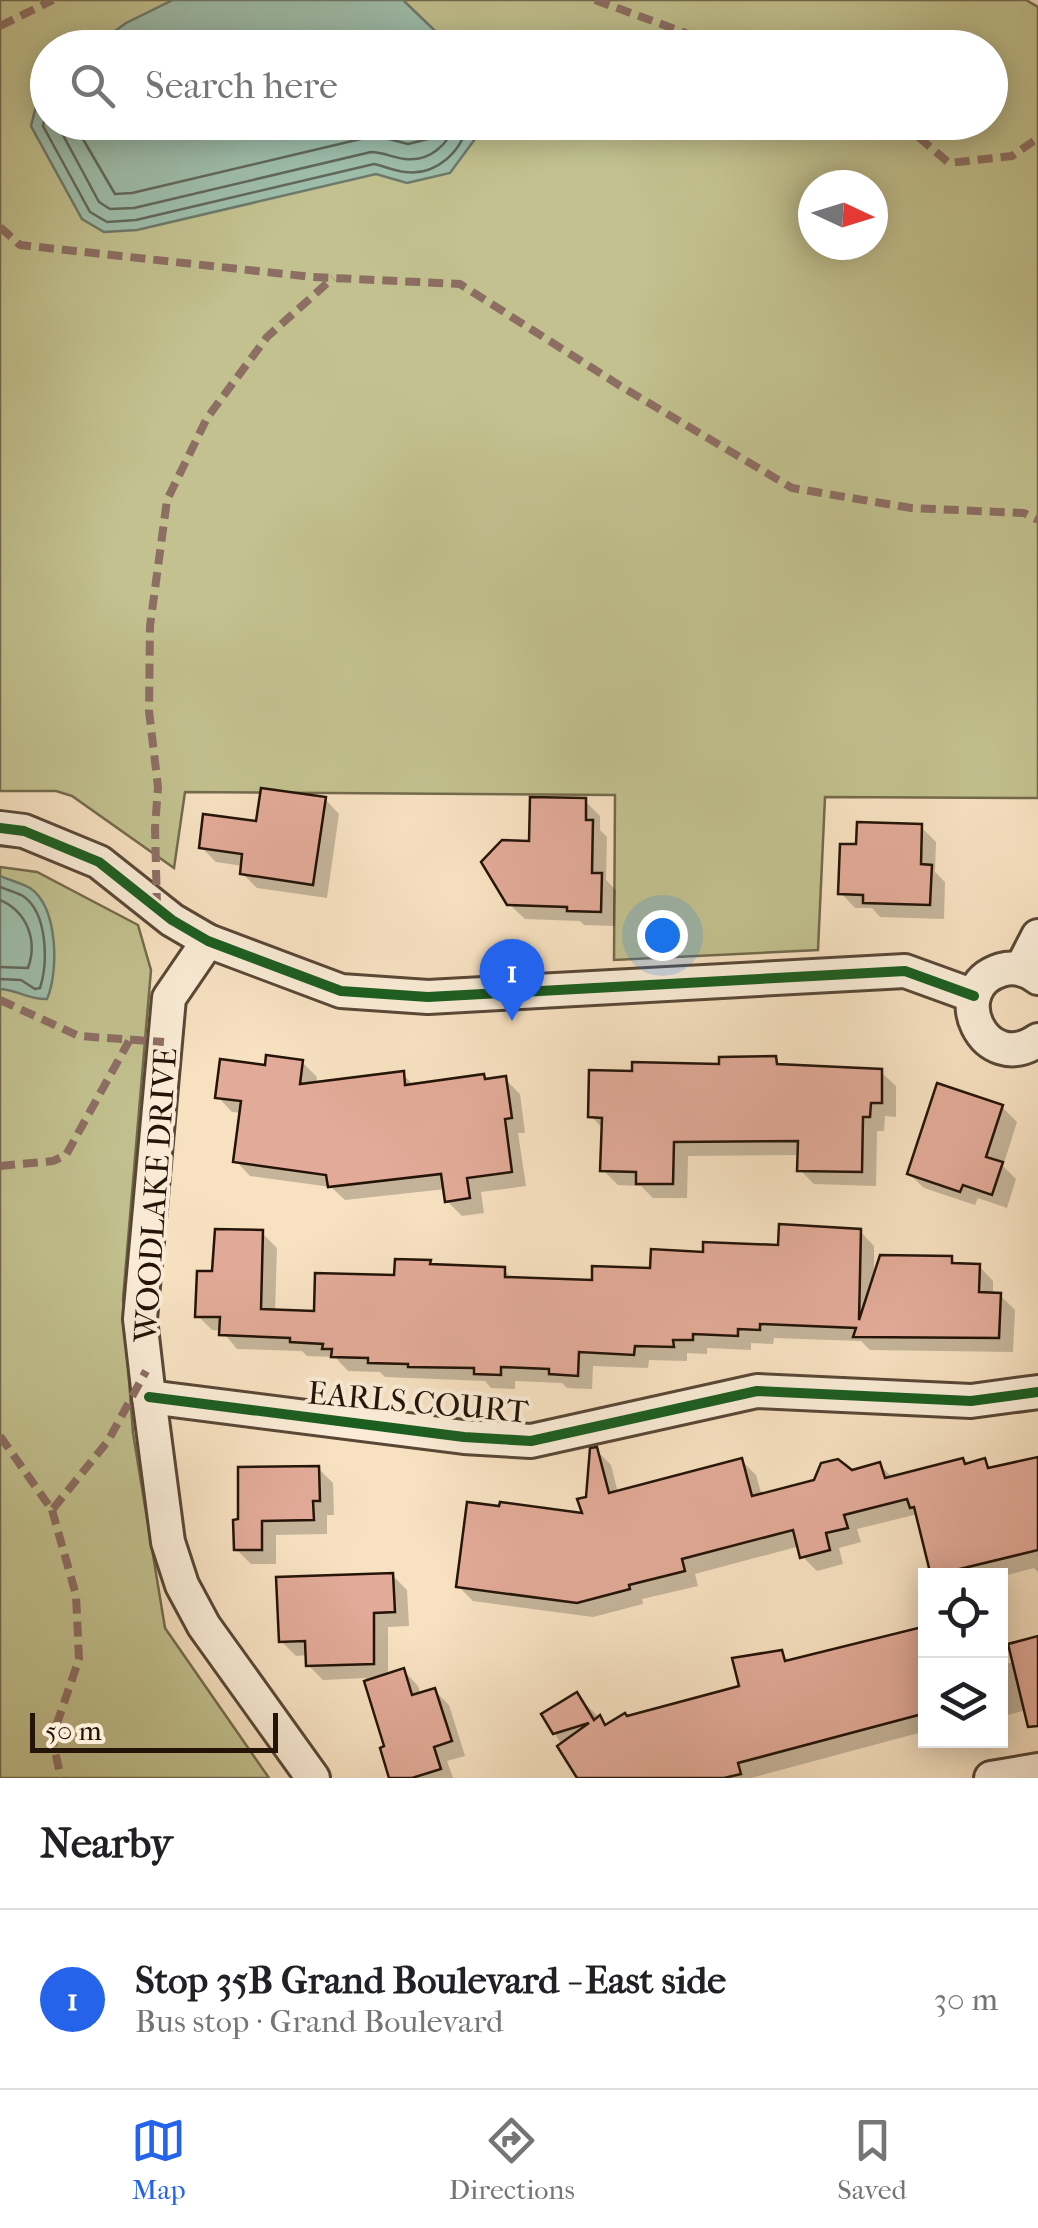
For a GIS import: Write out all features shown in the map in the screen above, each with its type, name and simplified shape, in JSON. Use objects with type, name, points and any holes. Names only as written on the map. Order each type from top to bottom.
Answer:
[{"type":"street","points":[[0,828],[24,831],[98,862],[172,920],[208,941],[341,991],[428,997],[905,970],[974,996]]},
{"type":"street","points":[[1038,936],[1030,974],[1009,968],[988,977],[974,996],[972,1010],[981,1034],[992,1043],[1017,1049],[1038,1040]]},
{"type":"street","name":"WOODLAKE DRIVE","points":[[208,941],[169,998],[140,1319],[149,1397],[168,1542],[182,1585],[204,1626],[313,1778]]},
{"type":"street","name":"EARLS COURT","points":[[149,1397],[464,1437],[532,1441],[758,1391],[971,1401],[1038,1392]]},
{"type":"street","points":[[990,1778],[1038,1770]]},
{"type":"shaded area","points":[[0,0],[1026,0],[1038,7],[1038,798],[825,797],[818,950],[614,960],[615,795],[185,792],[174,868],[72,796],[56,791],[0,791]]},
{"type":"shaded area","points":[[0,867],[37,872],[138,925],[151,970],[123,1299],[133,1433],[165,1628],[269,1778],[0,1778]]},
{"type":"water","points":[[173,0],[403,0],[434,30],[116,30]]},
{"type":"water","points":[[39,140],[474,140],[450,173],[407,183],[376,174],[137,230],[104,232],[82,219]]},
{"type":"water","points":[[0,876],[30,888],[46,909],[54,940],[47,999],[0,989]]},
{"type":"building","points":[[261,788],[326,797],[313,885],[240,874],[242,854],[199,848],[203,814],[256,821]]},
{"type":"building","points":[[530,797],[586,798],[586,820],[593,820],[592,873],[602,873],[601,912],[507,905],[481,862],[502,840],[529,841]]},
{"type":"building","points":[[857,822],[922,824],[921,864],[932,865],[930,905],[863,903],[863,895],[838,894],[840,844],[856,844]]},
{"type":"building","points":[[266,1055],[303,1060],[300,1084],[404,1071],[405,1085],[484,1074],[485,1079],[506,1076],[512,1118],[505,1119],[512,1172],[467,1178],[470,1198],[445,1202],[441,1174],[328,1187],[326,1175],[233,1162],[241,1101],[215,1098],[220,1059],[265,1065]]},
{"type":"building","points":[[776,1056],[777,1064],[882,1069],[882,1103],[871,1103],[870,1117],[863,1117],[862,1172],[797,1171],[798,1141],[674,1142],[673,1184],[636,1184],[636,1172],[600,1171],[602,1118],[588,1117],[589,1070],[632,1071],[632,1062],[719,1064],[719,1057]]},
{"type":"building","points":[[937,1083],[1003,1105],[986,1157],[1003,1162],[992,1195],[963,1185],[960,1192],[907,1174]]},
{"type":"building","points":[[779,1224],[861,1229],[859,1320],[880,1255],[952,1256],[952,1263],[980,1264],[979,1292],[1001,1293],[999,1338],[853,1337],[856,1328],[760,1324],[760,1330],[738,1329],[738,1336],[693,1334],[693,1340],[673,1340],[674,1347],[635,1346],[634,1355],[579,1352],[578,1376],[549,1374],[549,1369],[501,1367],[501,1375],[474,1374],[474,1368],[408,1367],[368,1363],[368,1358],[331,1357],[332,1349],[322,1349],[323,1344],[290,1342],[290,1338],[219,1335],[220,1317],[195,1317],[197,1271],[212,1271],[215,1229],[263,1230],[261,1309],[314,1311],[315,1273],[394,1275],[395,1259],[505,1267],[505,1277],[592,1280],[592,1266],[650,1268],[651,1249],[703,1252],[703,1242],[778,1245]]},
{"type":"building","points":[[597,1447],[609,1493],[742,1458],[752,1496],[814,1480],[821,1463],[838,1459],[852,1470],[880,1462],[885,1478],[963,1458],[965,1464],[985,1458],[988,1468],[1038,1457],[1038,1550],[964,1568],[929,1568],[914,1507],[910,1508],[907,1499],[844,1515],[848,1528],[826,1533],[830,1550],[800,1558],[793,1530],[682,1559],[685,1571],[577,1603],[456,1587],[467,1502],[499,1506],[500,1502],[582,1513],[577,1499],[586,1497],[590,1448]]},
{"type":"building","points":[[319,1466],[320,1501],[313,1501],[314,1520],[262,1521],[262,1550],[234,1550],[238,1467]]},
{"type":"building","points":[[393,1573],[395,1612],[374,1613],[374,1664],[306,1666],[305,1641],[279,1642],[276,1577]]},
{"type":"building","points":[[918,1628],[918,1715],[738,1763],[741,1774],[724,1778],[577,1778],[557,1746],[589,1723],[553,1734],[541,1714],[577,1692],[594,1720],[600,1715],[605,1725],[625,1713],[627,1716],[739,1686],[732,1658],[782,1650],[785,1661]]},
{"type":"building","points":[[1038,1636],[1038,1726],[1028,1727],[1008,1644]]},
{"type":"building","points":[[404,1668],[412,1695],[435,1688],[452,1741],[434,1747],[441,1769],[412,1778],[389,1778],[380,1748],[384,1746],[364,1681]]},
{"type":"marked path","points":[[0,26],[53,0]]},
{"type":"marked path","points":[[595,0],[678,30]]},
{"type":"marked path","points":[[922,140],[949,163],[1012,156],[1038,138]]},
{"type":"marked path","points":[[0,227],[20,245],[312,277],[460,284],[792,488],[911,508],[1024,513],[1038,520]]},
{"type":"marked path","points":[[157,908],[158,787],[149,711],[150,626],[167,500],[207,418],[267,337],[333,278]]},
{"type":"marked path","points":[[0,1000],[79,1036],[164,1042]]},
{"type":"marked path","points":[[0,1166],[53,1161],[66,1155],[129,1041]]},
{"type":"marked path","points":[[0,1436],[52,1510],[108,1441],[146,1371]]},
{"type":"marked path","points":[[52,1510],[76,1595],[79,1659],[52,1738],[61,1778]]},
{"type":"cycle path","points":[[0,828],[24,831],[99,862],[172,920],[208,941],[341,991],[428,997],[905,971],[974,996]]},
{"type":"cycle path","points":[[149,1397],[464,1437],[531,1441],[757,1391],[971,1401],[1038,1392]]},
{"type":"place","name":"Stop 35B Grand Boulevard - East side","points":[[512,1021]]}]
